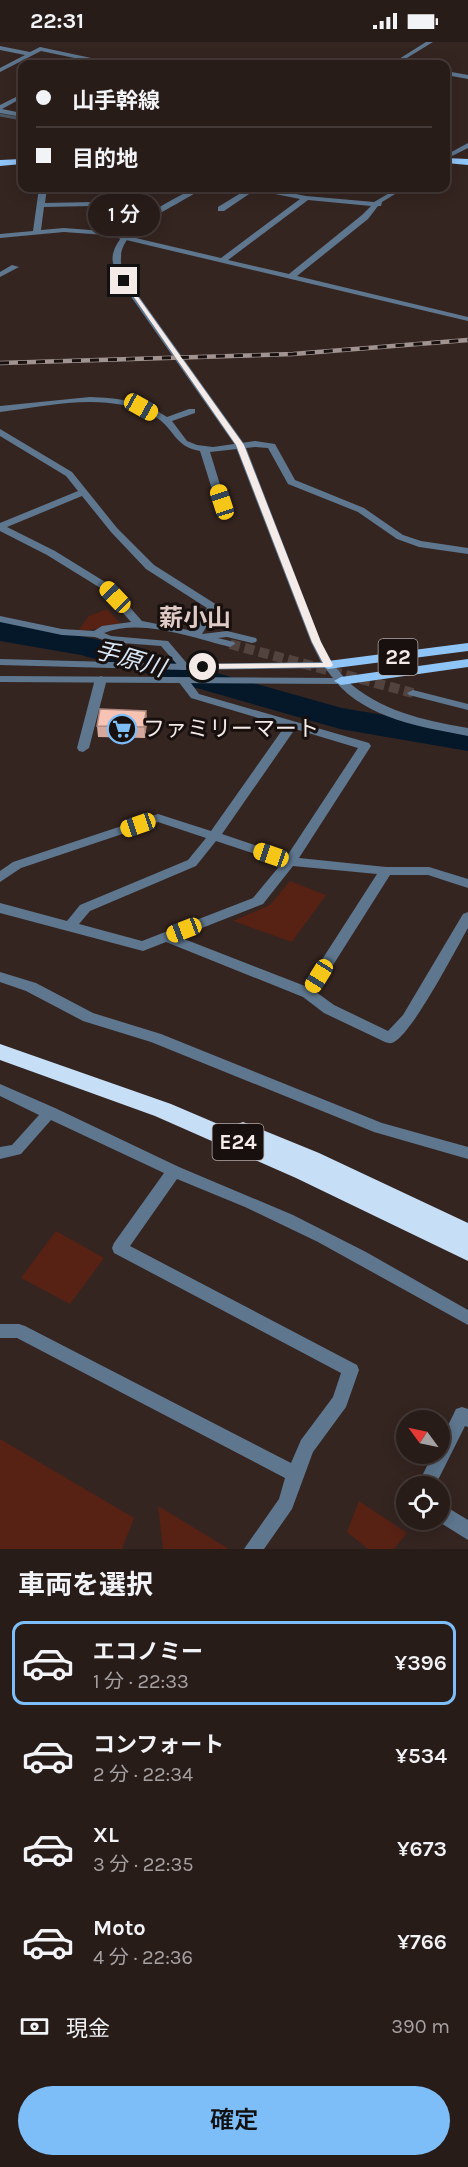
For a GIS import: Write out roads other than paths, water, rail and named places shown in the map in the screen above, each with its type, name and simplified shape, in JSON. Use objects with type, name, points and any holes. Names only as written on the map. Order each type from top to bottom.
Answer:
[{"type":"highway","name":"E24","points":[[0,1040],[169,1100],[279,1146],[468,1234]]},
{"type":"highway","name":"E24","points":[[0,1052],[163,1110],[304,1171],[468,1251]]},
{"type":"main road","points":[[450,160],[468,162]]},
{"type":"main road","points":[[0,163],[18,162]]},
{"type":"main road","name":"22","points":[[328,665],[468,647]]},
{"type":"main road","name":"22","points":[[341,681],[468,663]]},
{"type":"street","points":[[404,60],[430,42]]},
{"type":"street","points":[[0,48],[30,54]]},
{"type":"street","points":[[19,60],[40,50],[90,60]]},
{"type":"street","points":[[0,70],[18,60]]},
{"type":"street","points":[[450,73],[468,77]]},
{"type":"street","points":[[0,110],[18,99]]},
{"type":"street","points":[[0,110],[18,115]]},
{"type":"street","points":[[450,156],[468,145]]},
{"type":"street","points":[[37,232],[42,192]]},
{"type":"street","points":[[191,192],[151,216],[126,238],[117,255],[118,269],[124,281],[240,445],[316,642],[328,665],[354,695],[382,711],[434,726],[468,732]]},
{"type":"street","points":[[221,209],[249,192]]},
{"type":"street","points":[[275,192],[306,198],[378,204]]},
{"type":"street","points":[[291,277],[365,217],[379,200],[394,192]]},
{"type":"street","points":[[222,261],[306,198]]},
{"type":"street","points":[[40,205],[138,203],[143,206],[114,224],[105,233]]},
{"type":"street","points":[[0,236],[64,230],[105,233],[468,319]]},
{"type":"street","points":[[0,275],[15,267]]},
{"type":"street","points":[[0,409],[87,401],[115,401],[141,407],[166,420],[182,442],[204,449],[261,443],[272,446],[291,482],[361,510],[400,537],[419,544],[468,551]]},
{"type":"street","points":[[166,420],[192,411]]},
{"type":"street","points":[[0,432],[69,474],[114,530],[150,567],[166,575],[213,607],[196,635]]},
{"type":"street","points":[[204,449],[222,502],[229,509]]},
{"type":"street","points":[[0,527],[84,492]]},
{"type":"street","points":[[0,527],[51,553],[106,587],[139,624]]},
{"type":"street","points":[[0,619],[63,632],[97,634],[109,639],[164,643],[185,667]]},
{"type":"street","points":[[97,634],[102,629],[139,624],[230,644]]},
{"type":"street","points":[[196,635],[227,634],[252,640]]},
{"type":"street","points":[[3,661],[185,667],[328,665]]},
{"type":"street","points":[[0,679],[341,681]]},
{"type":"street","points":[[82,748],[101,679]]},
{"type":"street","points":[[0,908],[143,946],[258,901],[290,861],[365,746],[195,696],[184,681]]},
{"type":"street","points":[[413,693],[468,707]]},
{"type":"street","points":[[70,927],[85,908],[192,863],[214,836],[292,724]]},
{"type":"street","points":[[0,878],[17,865],[158,818],[290,861],[386,871],[429,871],[468,884]]},
{"type":"street","points":[[308,993],[386,871]]},
{"type":"street","points":[[166,937],[308,993],[329,1010],[390,1038],[408,1019],[468,917]]},
{"type":"street","points":[[0,977],[31,987],[88,1017],[156,1038],[379,1128],[468,1153]]},
{"type":"street","points":[[0,1090],[174,1171],[211,1185],[365,1258],[468,1318]]},
{"type":"street","points":[[0,1153],[16,1150],[50,1112]]},
{"type":"street","points":[[174,1171],[120,1248],[351,1370],[340,1401],[308,1446],[295,1474],[286,1503],[253,1549]]},
{"type":"street","points":[[0,1331],[19,1331],[295,1474]]},
{"type":"street","points":[[431,1476],[462,1415],[468,1419]]},
{"type":"street","points":[[450,1519],[468,1532]]},
{"type":"waterway","points":[[0,115],[18,118]]},
{"type":"waterway","name":"手原川","points":[[0,631],[85,646],[340,718],[468,740]]},
{"type":"tunnel","points":[[230,644],[413,693]]},
{"type":"railway","points":[[0,363],[293,354],[468,340]]},
{"type":"place","name":"ファミリーマート","points":[[122,729]]},
{"type":"district","name":"薪小山","points":[[195,618]]}]
